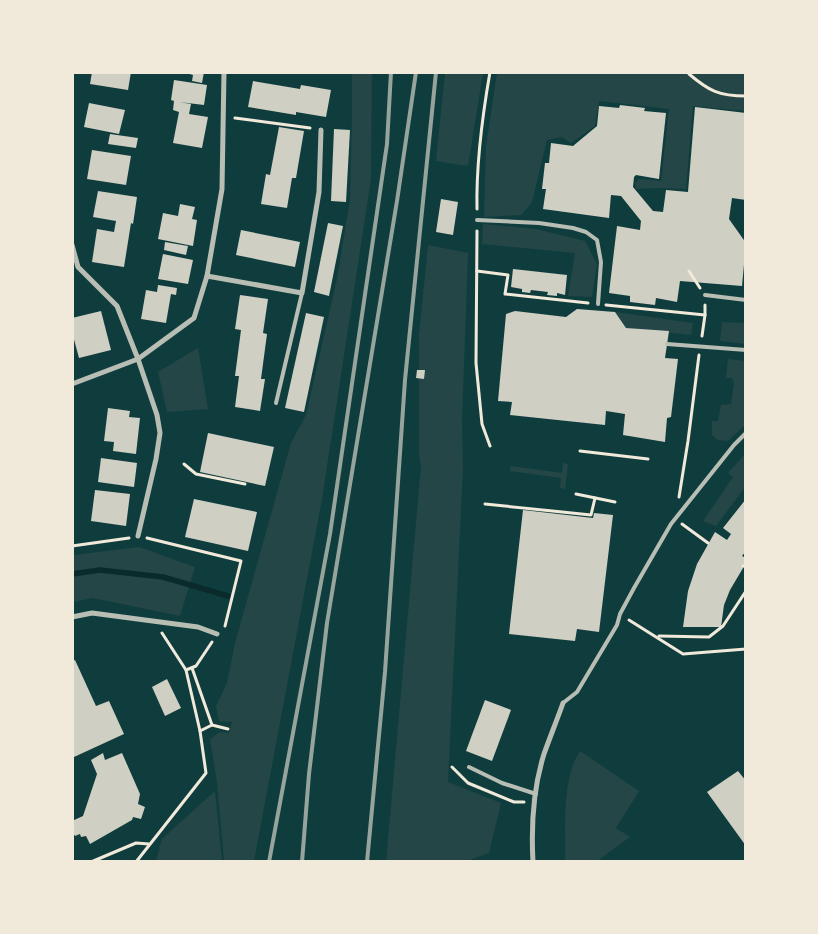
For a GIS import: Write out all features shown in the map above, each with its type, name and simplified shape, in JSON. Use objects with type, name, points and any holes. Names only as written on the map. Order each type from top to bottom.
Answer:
[{"type":"street","points":[[72,384],[138,359],[194,318],[207,276],[222,189],[224,72]]},
{"type":"street","points":[[207,276],[302,293],[319,192],[321,130]]},
{"type":"street","points":[[72,244],[78,267],[116,306],[138,359],[157,415],[160,433],[156,459],[138,536]]},
{"type":"street","points":[[72,617],[92,613],[198,627],[217,634]]},
{"type":"street","points":[[533,862],[531,831],[536,794],[544,755],[563,703]]},
{"type":"lane","points":[[477,220],[539,223],[574,228],[586,232],[597,240],[601,262],[598,304]]},
{"type":"lane","points":[[276,403],[302,293]]},
{"type":"lane","points":[[705,295],[746,300]]},
{"type":"lane","points":[[667,344],[746,350]]},
{"type":"lane","points":[[563,703],[577,692],[617,626],[620,614],[675,519],[746,433]]},
{"type":"lane","points":[[469,767],[502,783],[536,794]]},
{"type":"path","points":[[490,72],[483,110],[477,182],[476,363],[482,424],[490,446]]},
{"type":"path","points":[[689,72],[706,88],[728,96],[746,96]]},
{"type":"path","points":[[224,116],[321,130]]},
{"type":"path","points":[[477,271],[508,275],[505,294],[705,315]]},
{"type":"path","points":[[689,272],[696,283]]},
{"type":"path","points":[[702,336],[704,310]]},
{"type":"path","points":[[696,371],[688,441],[675,519],[708,543]]},
{"type":"path","points":[[580,452],[648,458]]},
{"type":"path","points":[[184,464],[196,474],[245,484]]},
{"type":"path","points":[[576,494],[615,502]]},
{"type":"path","points":[[484,504],[591,516],[595,498]]},
{"type":"path","points":[[72,546],[138,536],[241,561],[225,627],[217,634],[196,666],[186,670]]},
{"type":"path","points":[[657,636],[709,637],[723,626],[746,591]]},
{"type":"path","points":[[620,614],[683,654],[746,649]]},
{"type":"path","points":[[136,862],[206,773],[200,731],[186,670],[154,621]]},
{"type":"path","points":[[192,668],[212,725]]},
{"type":"path","points":[[200,731],[212,725],[228,729]]},
{"type":"path","points":[[468,783],[514,802]]},
{"type":"path","points":[[91,862],[136,842],[149,844]]},
{"type":"shaded area","points":[[352,73],[372,73],[371,179],[322,499],[254,861],[224,861],[217,782],[210,739],[220,732],[229,733],[232,722],[219,721],[216,706],[227,683],[235,643],[291,443],[306,415],[337,279],[350,200]]},
{"type":"shaded area","points":[[445,73],[483,73],[468,166],[436,161]]},
{"type":"shaded area","points":[[497,73],[745,73],[745,111],[693,106],[686,189],[636,189],[635,183],[639,179],[661,181],[669,109],[599,101],[595,126],[571,143],[562,137],[547,140],[532,202],[521,215],[484,217],[486,146]]},
{"type":"shaded area","points":[[483,224],[536,229],[585,241],[597,264],[592,297],[568,296],[575,253],[482,244]]},
{"type":"shaded area","points":[[428,245],[468,253],[462,420],[463,468],[448,782],[501,803],[489,853],[467,861],[386,862],[421,466],[419,455],[419,335]]},
{"type":"shaded area","points":[[615,312],[693,323],[691,335],[626,328]]},
{"type":"shaded area","points":[[722,322],[745,323],[745,344],[720,341]]},
{"type":"shaded area","points":[[198,348],[208,409],[167,412],[158,372]]},
{"type":"shaded area","points":[[728,359],[746,361],[745,425],[728,441],[718,440],[712,435],[712,421],[718,421],[721,405],[731,404],[734,383],[732,378],[726,378]]},
{"type":"shaded area","points":[[745,454],[745,487],[716,526],[703,521],[733,477],[728,473]]},
{"type":"shaded area","points":[[563,463],[568,464],[565,489],[560,488],[561,478],[510,471],[511,466],[562,473]]},
{"type":"shaded area","points":[[139,547],[195,567],[180,616],[93,598],[73,602],[73,555]]},
{"type":"shaded area","points":[[580,751],[639,791],[616,828],[630,837],[597,861],[565,861],[567,790],[574,763]]},
{"type":"shaded area","points":[[215,791],[222,861],[156,861],[162,839]]},
{"type":"building","points":[[92,72],[131,72],[128,90],[90,84]]},
{"type":"building","points":[[183,72],[204,72],[202,83],[192,81],[193,75]]},
{"type":"building","points":[[174,80],[207,85],[204,105],[179,102],[191,104],[189,114],[208,117],[202,148],[173,143],[179,112],[173,110],[174,101],[171,100]]},
{"type":"building","points":[[253,81],[300,89],[301,85],[331,90],[326,117],[296,112],[296,115],[248,107]]},
{"type":"building","points":[[89,103],[125,110],[119,134],[84,127]]},
{"type":"building","points":[[620,105],[645,108],[644,111],[666,113],[659,179],[636,175],[633,187],[653,211],[663,212],[666,190],[688,192],[695,107],[746,113],[746,200],[732,198],[729,219],[746,243],[742,286],[680,281],[677,302],[656,298],[655,305],[630,302],[630,296],[609,293],[617,226],[640,230],[641,221],[621,196],[611,195],[609,218],[543,209],[546,189],[542,189],[545,163],[549,163],[551,143],[573,146],[597,126],[599,106],[619,108]]},
{"type":"building","points":[[279,127],[304,131],[296,178],[292,178],[287,208],[261,204],[266,174],[270,175]]},
{"type":"building","points":[[334,129],[350,130],[346,202],[331,201]]},
{"type":"building","points":[[110,134],[138,138],[136,148],[108,144]]},
{"type":"building","points":[[92,150],[131,156],[126,185],[87,179]]},
{"type":"building","points":[[98,191],[137,197],[124,267],[92,262],[97,229],[114,232],[116,221],[93,217]]},
{"type":"building","points":[[441,199],[458,202],[453,235],[436,232]]},
{"type":"building","points":[[180,204],[195,207],[192,219],[197,220],[193,246],[158,239],[163,213],[178,216]]},
{"type":"building","points":[[328,223],[343,226],[329,296],[314,292]]},
{"type":"building","points":[[241,230],[300,242],[295,267],[236,255]]},
{"type":"building","points":[[165,242],[188,246],[186,255],[164,250]]},
{"type":"building","points":[[163,254],[193,260],[188,284],[158,279]]},
{"type":"building","points":[[513,269],[567,275],[565,295],[557,293],[557,296],[547,295],[548,292],[531,290],[530,293],[522,292],[522,289],[511,287]]},
{"type":"building","points":[[158,285],[177,288],[176,295],[171,294],[166,323],[141,319],[146,290],[157,292]]},
{"type":"building","points":[[240,295],[268,299],[263,333],[267,334],[261,379],[265,379],[260,411],[235,407],[239,376],[235,376],[241,330],[235,329]]},
{"type":"building","points":[[577,309],[615,312],[626,328],[669,331],[665,358],[678,359],[671,417],[667,418],[665,442],[623,435],[625,414],[606,411],[605,425],[510,415],[512,402],[498,401],[506,314],[515,311],[566,317]]},
{"type":"building","points":[[101,311],[111,350],[79,358],[72,332],[72,318]]},
{"type":"building","points":[[306,313],[324,317],[304,412],[285,408]]},
{"type":"building","points":[[417,370],[425,370],[424,379],[416,378]]},
{"type":"building","points":[[108,408],[130,411],[129,417],[140,418],[136,454],[113,451],[114,442],[104,441]]},
{"type":"building","points":[[208,433],[274,447],[265,486],[200,472]]},
{"type":"building","points":[[101,458],[137,463],[134,487],[98,482]]},
{"type":"building","points":[[95,490],[130,494],[126,526],[91,521]]},
{"type":"building","points":[[194,499],[257,512],[248,551],[185,537]]},
{"type":"building","points":[[746,499],[746,551],[742,556],[746,558],[746,563],[730,590],[724,605],[721,627],[683,627],[688,591],[697,564],[715,532],[727,540],[731,534],[723,528]]},
{"type":"building","points":[[523,510],[593,518],[594,513],[613,515],[599,632],[577,629],[575,641],[509,634]]},
{"type":"building","points":[[75,660],[96,706],[109,701],[124,734],[74,757],[72,754],[72,661]]},
{"type":"building","points":[[167,679],[181,708],[165,716],[152,687]]},
{"type":"building","points":[[485,700],[511,710],[492,761],[466,751]]},
{"type":"building","points":[[103,753],[105,760],[122,753],[140,794],[138,804],[145,807],[141,819],[133,817],[132,820],[90,844],[86,836],[81,837],[80,834],[75,836],[72,831],[72,821],[83,816],[97,774],[91,760]]},
{"type":"building","points":[[738,771],[746,781],[746,846],[707,792]]},
{"type":"waterway","points":[[72,574],[100,570],[163,577],[228,596]]},
{"type":"railway","points":[[269,862],[330,534],[387,144],[391,72]]},
{"type":"railway","points":[[302,862],[309,774],[327,623],[397,201],[416,72]]},
{"type":"railway","points":[[367,862],[385,672],[405,380],[436,72]]}]
